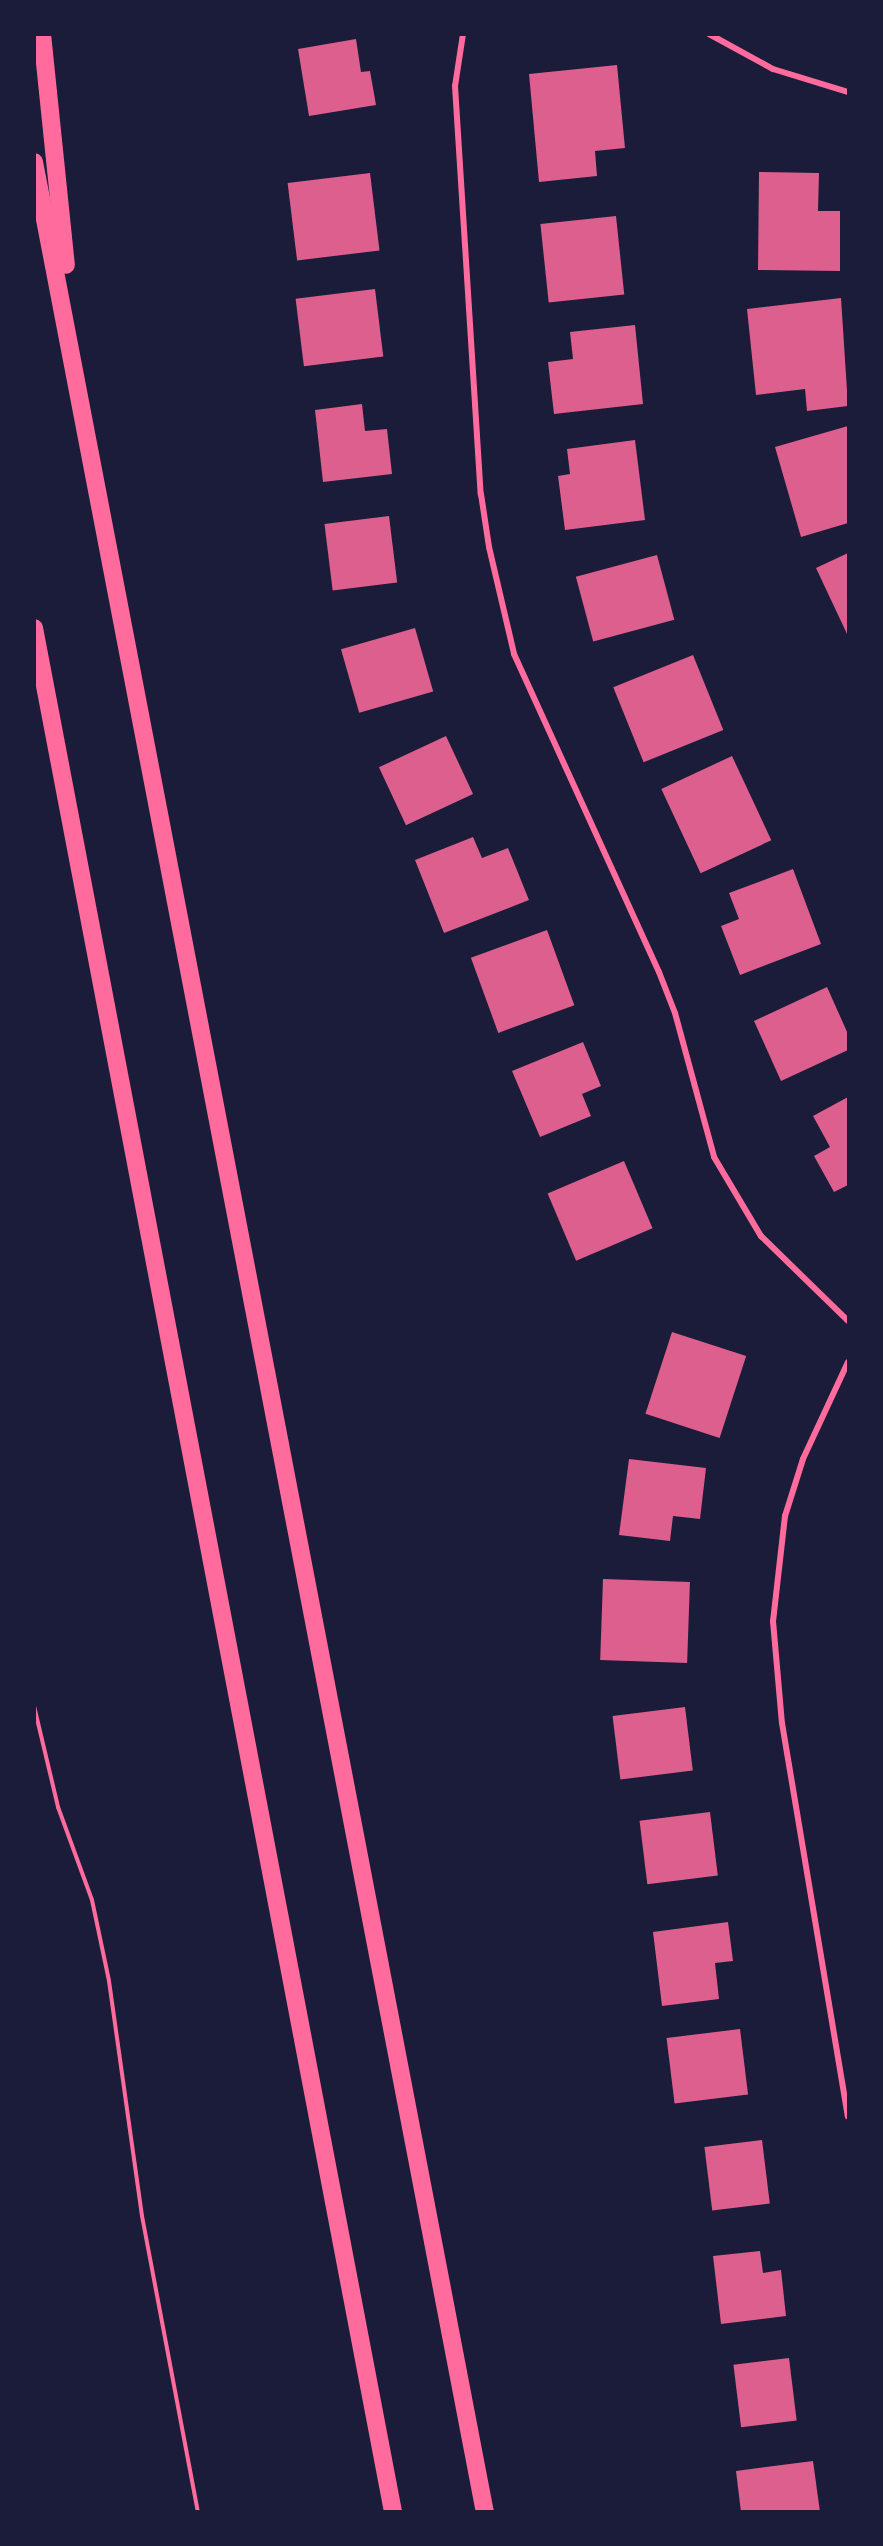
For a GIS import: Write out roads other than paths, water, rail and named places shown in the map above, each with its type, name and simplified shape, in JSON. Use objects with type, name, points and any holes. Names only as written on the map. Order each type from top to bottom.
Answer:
[{"type":"highway","points":[[42,34],[79,386]]},
{"type":"highway","points":[[34,162],[79,386],[156,813],[484,2511]]},
{"type":"highway","points":[[34,628],[393,2511]]},
{"type":"street","points":[[463,34],[455,86],[482,494],[489,547],[514,654],[659,972],[675,1012],[714,1157],[761,1236],[849,1321]]},
{"type":"street","points":[[709,34],[773,69],[849,92]]},
{"type":"street","points":[[849,1362],[803,1459],[785,1516],[773,1621],[782,1723],[849,2116]]}]
